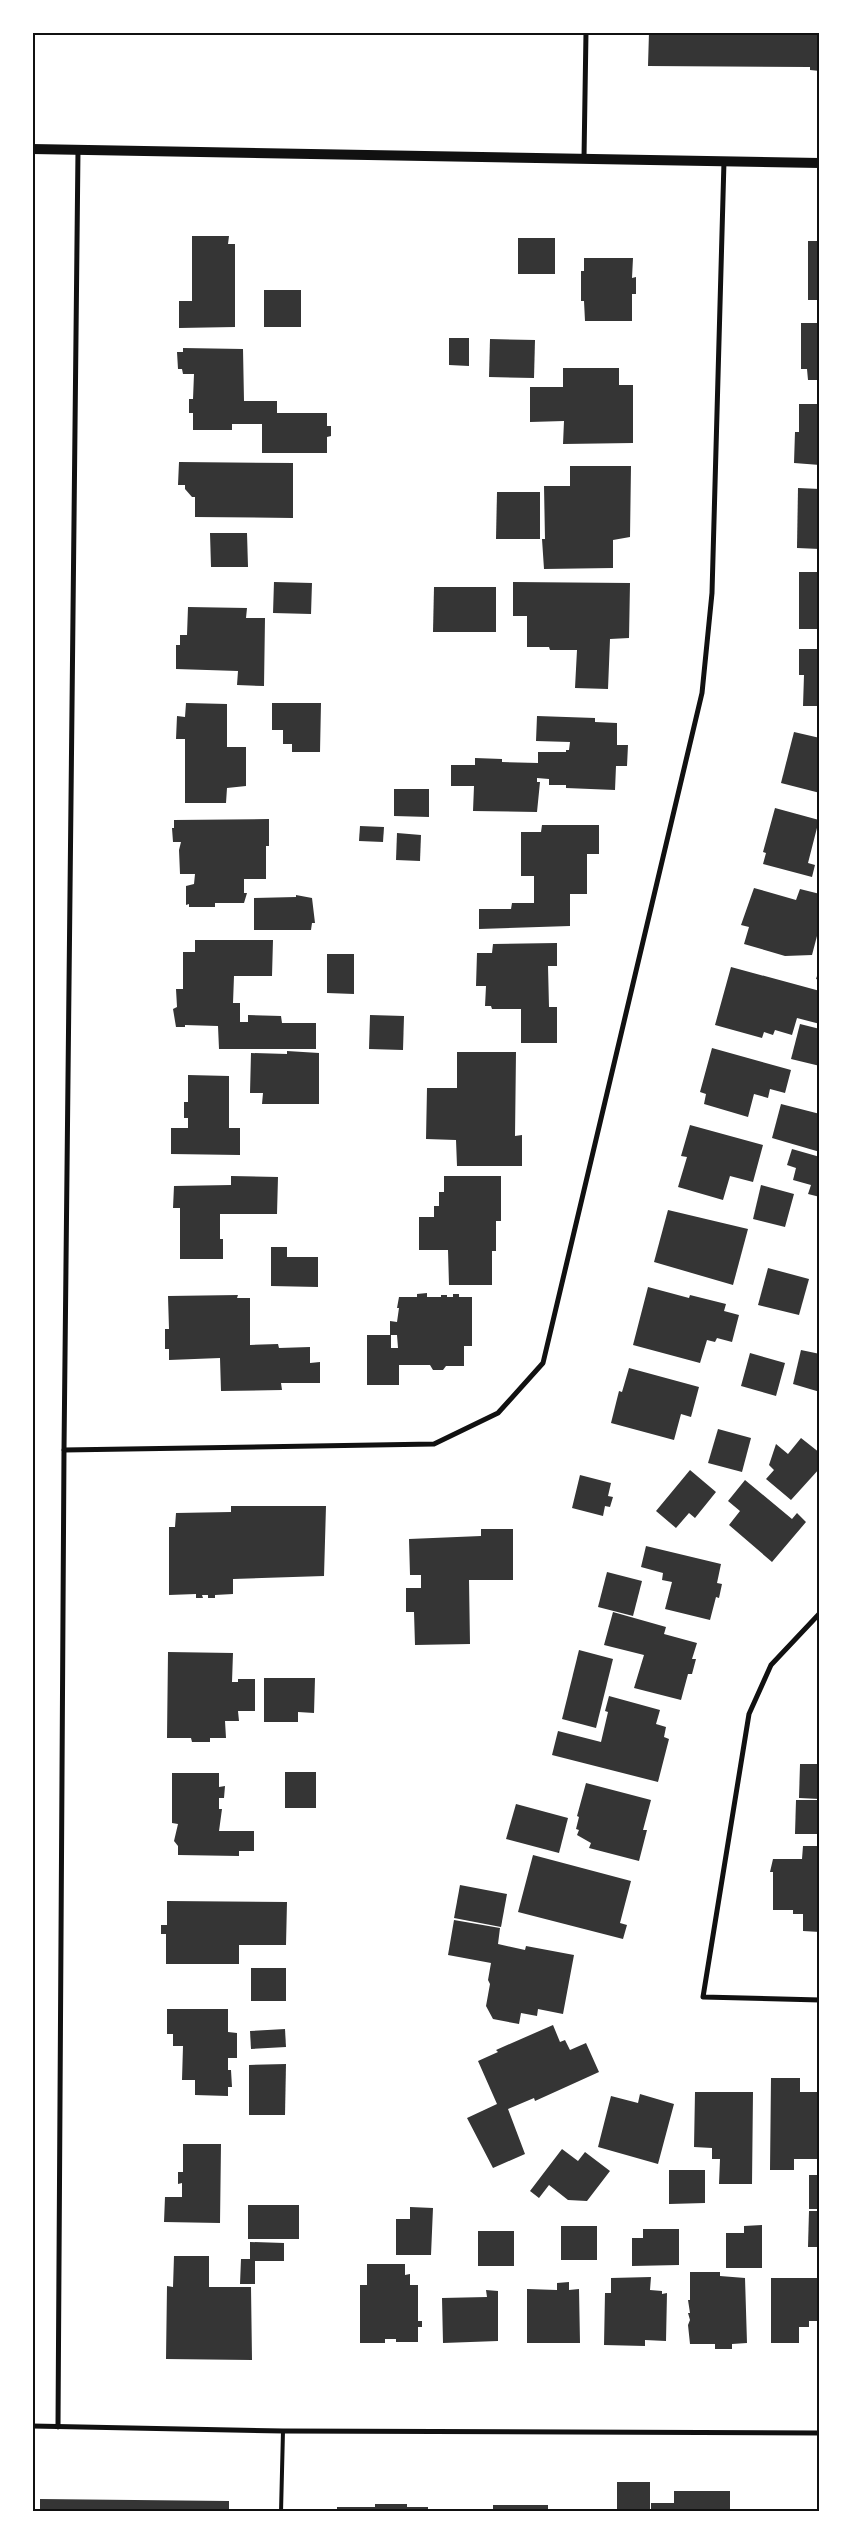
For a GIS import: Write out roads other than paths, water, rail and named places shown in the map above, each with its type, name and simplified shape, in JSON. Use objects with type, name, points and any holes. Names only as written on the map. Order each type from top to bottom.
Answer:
[{"type":"main road","points":[[32,149],[820,163]]},
{"type":"street","points":[[584,158],[586,32]]},
{"type":"street","points":[[58,2426],[64,1450],[78,150]]},
{"type":"street","points":[[64,1450],[434,1444],[498,1413],[543,1363],[702,693],[712,593],[724,161]]},
{"type":"street","points":[[820,1613],[771,1666],[749,1714],[703,1998],[820,2000]]},
{"type":"street","points":[[32,2426],[283,2431],[820,2432]]},
{"type":"lane","points":[[281,2512],[283,2431]]}]
